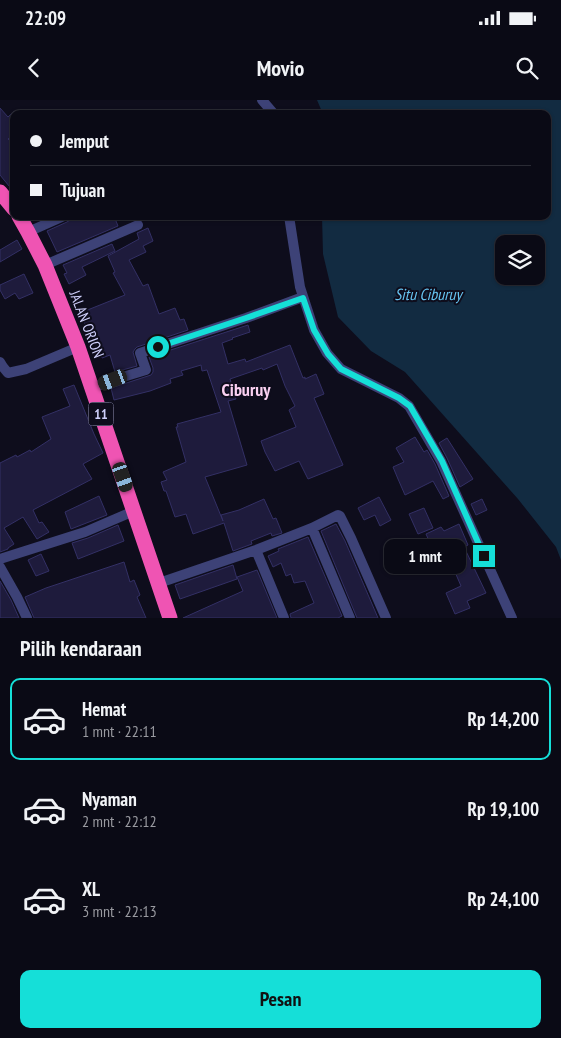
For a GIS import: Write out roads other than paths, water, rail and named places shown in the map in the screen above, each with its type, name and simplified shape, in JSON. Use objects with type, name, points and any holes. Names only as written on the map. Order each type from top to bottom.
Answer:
[{"type":"highway","points":[[0,192],[10,204]]},
{"type":"highway","name":"JALAN ORION","points":[[21,220],[45,265],[78,347],[170,618]]},
{"type":"street","points":[[262,100],[271,110]]},
{"type":"street","points":[[28,232],[55,220]]},
{"type":"street","points":[[290,220],[300,287],[314,330],[328,354],[341,369],[399,398],[410,406],[442,461],[512,618]]},
{"type":"street","points":[[45,265],[138,225]]},
{"type":"street","points":[[92,388],[146,370],[140,353],[303,298]]},
{"type":"street","points":[[0,362],[8,372],[26,370],[78,347]]},
{"type":"street","points":[[0,559],[85,532],[134,511]]},
{"type":"street","points":[[159,583],[256,550],[312,528],[338,515],[355,547],[386,618]]},
{"type":"street","points":[[312,528],[350,618]]},
{"type":"street","points":[[256,550],[284,618]]},
{"type":"street","points":[[0,567],[27,618]]},
{"type":"water","name":"Situ Ciburuy","points":[[317,100],[561,100],[561,560],[556,547],[518,499],[405,372],[371,351],[338,317],[323,254],[322,220],[551,220],[551,110],[321,110]]},
{"type":"district","name":"Ciburuy","points":[[246,389]]}]
